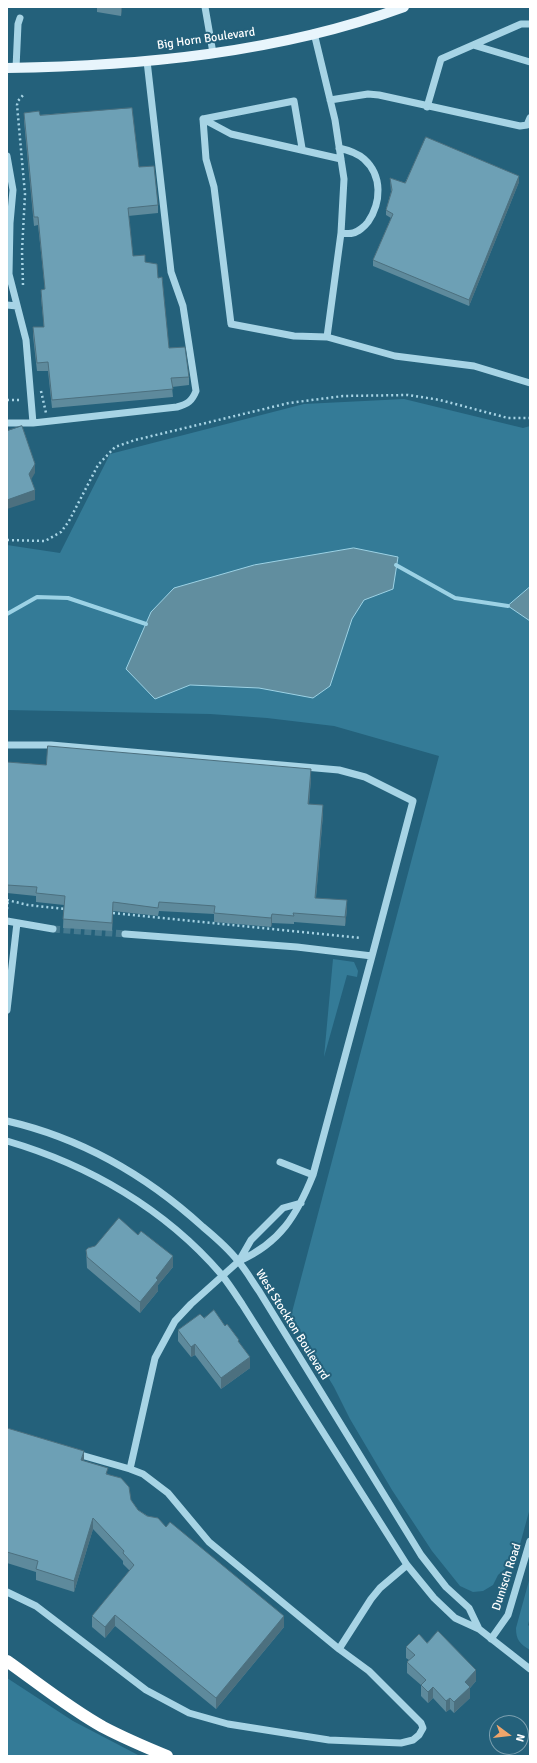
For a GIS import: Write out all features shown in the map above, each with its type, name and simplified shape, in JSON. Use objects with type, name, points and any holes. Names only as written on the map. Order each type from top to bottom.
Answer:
[{"type":"highway","points":[[7,1661],[70,1706],[103,1726],[131,1741],[167,1756]]},
{"type":"main road","name":"Big Horn Boulevard","points":[[11,68],[147,61],[213,53],[314,33],[404,7]]},
{"type":"street","points":[[205,7],[213,53]]},
{"type":"street","points":[[11,68],[20,18]]},
{"type":"street","points":[[427,107],[441,59],[521,24],[530,24]]},
{"type":"street","points":[[314,33],[330,100],[344,179],[341,233],[327,337]]},
{"type":"street","points":[[473,45],[530,62]]},
{"type":"street","points":[[7,423],[33,423],[177,407],[187,404],[193,399],[196,391],[183,306],[171,272],[147,61]]},
{"type":"street","points":[[330,100],[368,94],[379,95],[427,107],[520,126],[527,125],[530,118]]},
{"type":"street","points":[[203,119],[294,101],[302,148]]},
{"type":"street","points":[[203,119],[231,134],[302,148],[341,159]]},
{"type":"street","points":[[203,119],[206,159],[214,187],[231,324],[294,336],[327,337],[395,356],[474,366],[530,383]]},
{"type":"street","points":[[339,148],[353,152],[365,160],[374,171],[378,192],[378,199],[374,213],[365,225],[354,233],[341,233]]},
{"type":"street","points":[[7,156],[10,190],[8,261],[17,306],[26,340],[33,423]]},
{"type":"street","points":[[7,306],[17,306]]},
{"type":"street","points":[[7,745],[51,745],[195,756],[339,770],[365,776],[413,801],[313,1175],[301,1203],[291,1221],[258,1253],[239,1261],[222,1276],[180,1316],[164,1339],[155,1358],[150,1376],[130,1469]]},
{"type":"street","points":[[7,921],[17,924],[53,929]]},
{"type":"street","points":[[7,1010],[17,924]]},
{"type":"street","points":[[125,934],[297,947],[372,956]]},
{"type":"street","name":"West Stockton Boulevard","points":[[7,1121],[78,1144],[118,1163],[161,1191],[190,1214],[239,1261],[309,1371],[421,1555],[446,1587],[469,1608],[479,1629]]},
{"type":"street","name":"West Stockton Boulevard","points":[[7,1141],[76,1166],[129,1194],[150,1208],[197,1249],[222,1276],[267,1342],[407,1565],[434,1598],[455,1618],[479,1629],[530,1669]]},
{"type":"street","points":[[280,1162],[313,1175]]},
{"type":"street","points":[[239,1261],[251,1240],[284,1208],[301,1203]]},
{"type":"street","points":[[7,1592],[36,1606],[146,1690],[189,1713],[228,1724],[329,1740],[401,1743],[413,1740],[419,1735],[423,1728],[420,1723],[369,1671],[339,1649],[209,1542],[168,1493],[143,1474],[68,1451]]},
{"type":"street","name":"Dunisch Road","points":[[491,1639],[508,1614],[530,1541]]},
{"type":"street","points":[[339,1649],[380,1588],[407,1565]]},
{"type":"path","points":[[24,94],[17,106],[25,194],[22,252],[24,291]]},
{"type":"path","points":[[41,385],[47,421]]},
{"type":"path","points":[[7,540],[45,541],[61,532],[69,521],[98,465],[116,447],[135,440],[289,402],[343,396],[408,395],[440,400],[508,418],[530,418]]},
{"type":"path","points":[[7,910],[7,900],[28,905],[65,909]]},
{"type":"path","points":[[113,913],[361,938]]},
{"type":"shaded area","points":[[404,399],[523,428],[530,426],[530,1508],[516,1559],[498,1575],[493,1585],[483,1591],[473,1592],[460,1586],[432,1551],[392,1490],[350,1419],[334,1387],[291,1316],[439,756],[334,726],[267,718],[210,714],[7,710],[7,545],[60,553],[110,454],[304,404]]},
{"type":"shaded area","points":[[354,548],[398,557],[393,589],[364,600],[352,619],[330,686],[313,698],[259,688],[190,685],[155,699],[126,669],[151,612],[174,588],[254,565]]},
{"type":"shaded area","points":[[530,587],[530,621],[508,606]]},
{"type":"shaded area","points":[[333,959],[354,962],[358,971],[357,977],[347,975],[324,1057]]},
{"type":"shaded area","points":[[530,1577],[530,1617],[528,1625],[530,1627],[530,1650],[519,1641],[516,1628]]},
{"type":"shaded area","points":[[7,1678],[73,1721],[140,1756],[7,1756]]},
{"type":"building","points":[[132,108],[139,167],[154,166],[158,205],[128,208],[133,256],[145,255],[145,262],[157,264],[158,278],[162,277],[169,348],[185,347],[189,377],[171,378],[173,389],[52,400],[48,362],[37,363],[33,327],[44,327],[41,290],[45,289],[38,217],[34,217],[24,113],[39,111],[40,115]]},
{"type":"building","points":[[426,137],[519,176],[469,300],[373,260],[393,214],[386,210],[392,190],[390,178],[405,183]]},
{"type":"building","points":[[22,426],[35,464],[29,474],[35,490],[7,500],[7,431]]},
{"type":"building","points":[[48,746],[311,769],[308,804],[323,805],[315,898],[347,900],[345,917],[293,913],[294,916],[272,914],[271,918],[214,913],[215,906],[159,902],[158,908],[113,902],[112,923],[63,919],[65,896],[36,893],[37,887],[7,885],[7,762],[46,765]]},
{"type":"building","points":[[119,1218],[138,1235],[141,1231],[173,1256],[156,1278],[158,1280],[140,1302],[87,1257],[86,1250],[95,1246]]},
{"type":"building","points":[[214,1310],[225,1326],[227,1324],[250,1357],[221,1378],[195,1344],[191,1347],[178,1330],[200,1314],[204,1318]]},
{"type":"building","points":[[7,1428],[84,1451],[81,1460],[108,1468],[106,1474],[121,1478],[129,1487],[131,1500],[138,1510],[147,1516],[158,1518],[166,1527],[170,1522],[284,1616],[216,1698],[115,1615],[105,1627],[92,1616],[134,1565],[123,1553],[124,1551],[93,1518],[74,1581],[36,1569],[38,1561],[7,1552]]},
{"type":"building","points":[[438,1631],[476,1670],[465,1682],[470,1687],[454,1702],[450,1698],[446,1701],[433,1687],[428,1692],[421,1685],[426,1680],[407,1662],[415,1655],[406,1647],[419,1634],[427,1643]]},
{"type":"waterway","points":[[396,565],[455,598],[508,606]]},
{"type":"waterway","points":[[7,614],[37,597],[68,598],[146,624]]},
{"type":"tunnel","points":[[53,929],[125,934]]}]
